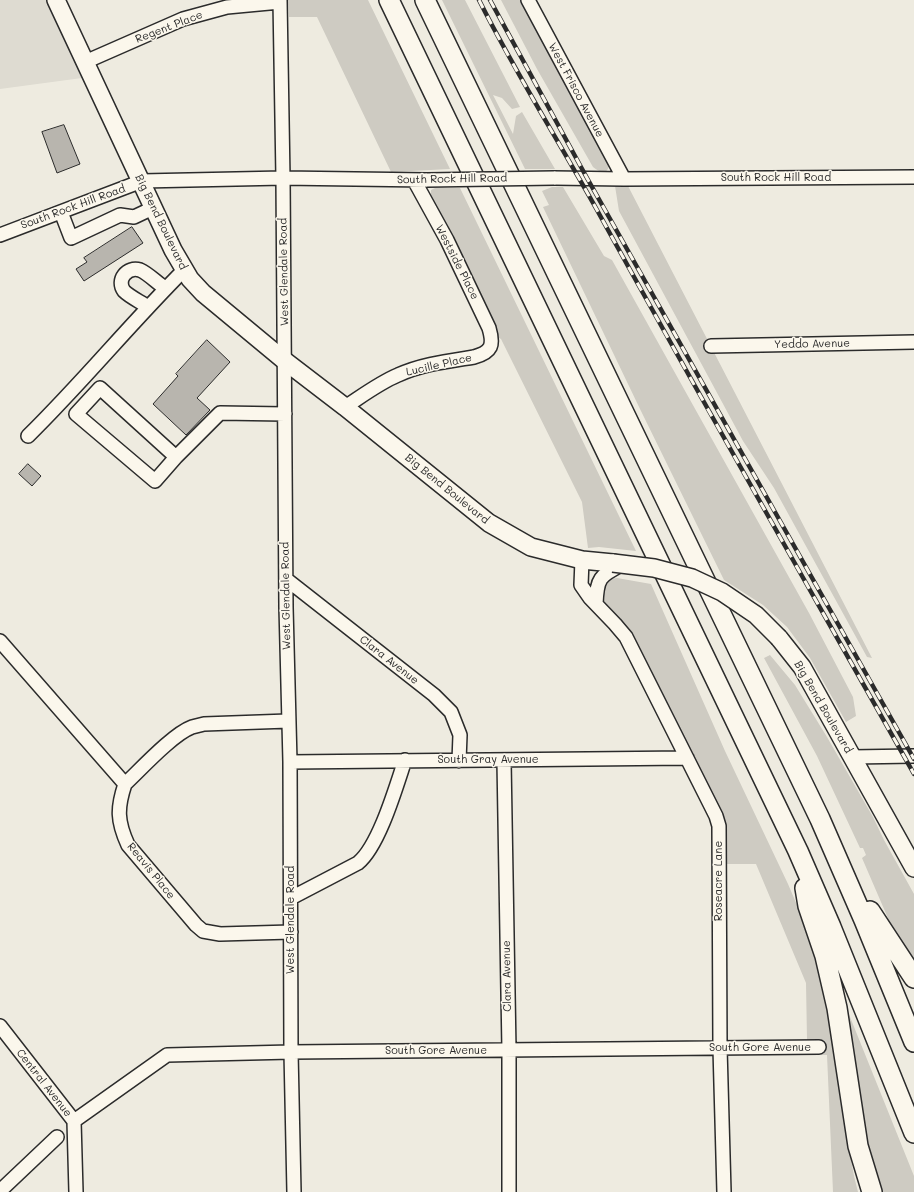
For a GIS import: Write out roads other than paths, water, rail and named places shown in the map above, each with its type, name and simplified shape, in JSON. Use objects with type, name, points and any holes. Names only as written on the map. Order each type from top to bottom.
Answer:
[{"type":"highway","points":[[388,0],[798,852],[831,927],[914,1133]]},
{"type":"highway","points":[[425,0],[795,766],[844,872],[914,1042]]},
{"type":"highway","points":[[798,852],[808,906],[825,956],[837,1008],[858,1146],[871,1191]]},
{"type":"highway","points":[[844,872],[914,978]]},
{"type":"main road","name":"Big Bend Boulevard","points":[[56,0],[142,181],[153,208],[184,270],[203,293],[285,361],[345,407],[489,523],[531,547],[582,560],[654,568],[692,578],[722,592],[756,615],[779,638],[802,667],[914,868]]},
{"type":"street","name":"West Frisco Avenue","points":[[528,0],[624,179]]},
{"type":"street","name":"Regent Place","points":[[85,62],[183,19],[227,7],[280,1]]},
{"type":"street","name":"West Glendale Road","points":[[280,1],[285,361],[286,579],[290,762],[291,1052],[294,1192]]},
{"type":"street","name":"South Rock Hill Road","points":[[0,234],[142,181],[283,178],[421,180],[914,177]]},
{"type":"street","name":"Westside Place","points":[[421,180],[447,240],[489,328],[492,341],[491,346]]},
{"type":"street","points":[[61,212],[71,238],[120,215],[134,217],[153,208]]},
{"type":"street","points":[[148,307],[125,291],[121,281],[123,276],[129,270],[140,270],[165,288]]},
{"type":"street","points":[[28,436],[60,405],[165,288],[184,270]]},
{"type":"street","name":"Yeddo Avenue","points":[[711,346],[914,342]]},
{"type":"street","name":"Lucille Place","points":[[345,407],[399,374],[415,368],[478,356],[488,351],[491,346]]},
{"type":"street","points":[[176,457],[100,388],[76,414],[155,481],[176,457],[220,413],[285,414]]},
{"type":"street","name":"Roseacre Lane","points":[[582,560],[581,585],[626,637],[716,816],[719,826],[720,1048],[724,1192]]},
{"type":"street","points":[[596,604],[596,589],[599,580],[618,564]]},
{"type":"street","name":"Clara Avenue","points":[[286,579],[434,695],[451,712],[460,735],[459,761]]},
{"type":"street","points":[[0,641],[125,784],[162,748],[180,734],[191,728],[204,724],[288,721]]},
{"type":"street","points":[[852,757],[914,756]]},
{"type":"street","name":"South Gray Avenue","points":[[290,762],[687,758]]},
{"type":"street","points":[[291,898],[352,867],[365,858],[371,849],[384,819],[405,760]]},
{"type":"street","name":"Clara Avenue","points":[[504,761],[509,1050],[509,1192]]},
{"type":"street","name":"Reavis Place","points":[[125,784],[120,799],[119,812],[122,832],[128,845],[196,926],[203,931],[220,934],[291,932]]},
{"type":"street","name":"Central Avenue","points":[[0,1026],[74,1121]]},
{"type":"street","name":"South Gore Avenue","points":[[74,1121],[167,1055],[291,1052],[819,1047]]},
{"type":"street","points":[[74,1121],[76,1192]]},
{"type":"street","points":[[0,1191],[57,1137]]},
{"type":"railway","points":[[479,0],[522,80],[597,210],[914,774]]},
{"type":"railway","points":[[490,0],[587,178],[914,759]]}]
